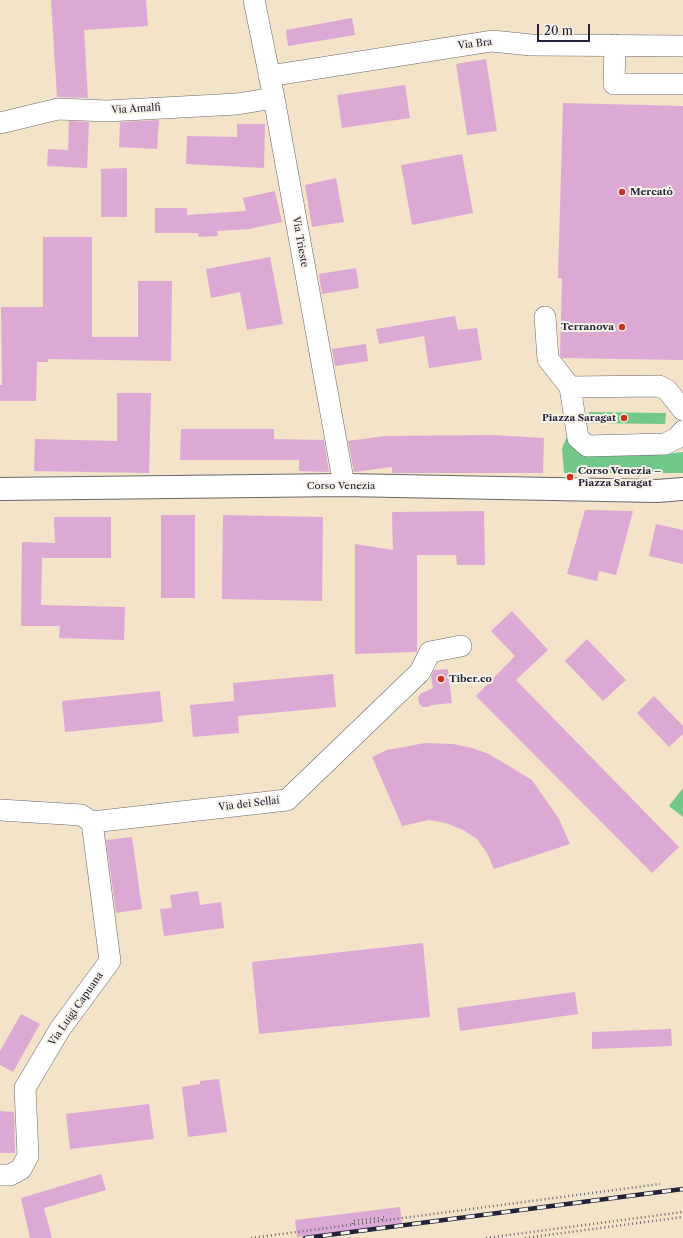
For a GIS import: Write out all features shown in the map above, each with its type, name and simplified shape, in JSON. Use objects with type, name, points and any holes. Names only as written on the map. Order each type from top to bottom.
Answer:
[{"type":"main road","name":"Corso Venezia","points":[[0,489],[344,485],[649,490],[683,489]]},
{"type":"street","name":"Via Trieste","points":[[254,0],[274,98],[344,485]]},
{"type":"street","name":"Via Bra","points":[[269,76],[492,41],[531,45],[683,46]]},
{"type":"street","points":[[615,46],[614,84],[683,84]]},
{"type":"street","name":"Via Amalfi","points":[[0,123],[58,109],[107,111],[237,104],[274,98]]},
{"type":"street","points":[[545,318],[548,358],[570,387],[578,438],[587,446],[665,444],[677,438],[683,431]]},
{"type":"street","points":[[570,387],[659,386],[667,390],[683,410]]},
{"type":"street","name":"Via dei Sellai","points":[[0,810],[81,815],[92,822],[287,800],[420,672],[430,652],[461,646]]},
{"type":"street","name":"Via Luigi Capuana","points":[[0,1175],[10,1175],[21,1169],[28,1156],[25,1088],[60,1029],[110,961],[92,822]]},
{"type":"path","points":[[251,1238],[353,1224],[353,1221],[381,1219],[660,1184]]},
{"type":"path","points":[[486,1238],[683,1212]]},
{"type":"path","points":[[381,1219],[385,1217]]},
{"type":"path","points":[[525,1238],[683,1217]]},
{"type":"green space","points":[[589,412],[666,413],[665,424],[589,423]]},
{"type":"green space","points":[[568,434],[663,454],[683,452],[683,473],[564,473],[562,448]]},
{"type":"green space","points":[[683,788],[683,817],[669,806]]},
{"type":"building","points":[[51,0],[146,0],[148,26],[84,30],[88,98],[57,97]]},
{"type":"building","points":[[352,18],[355,35],[288,46],[286,30]]},
{"type":"building","points":[[486,59],[497,131],[467,135],[456,64]]},
{"type":"building","points":[[405,85],[410,118],[342,128],[337,95]]},
{"type":"building","name":"Mercatò","points":[[563,103],[683,106],[683,360],[562,358],[560,355],[562,278],[558,278]]},
{"type":"building","points":[[159,120],[157,149],[119,147],[120,122]]},
{"type":"building","points":[[69,121],[89,122],[87,168],[47,166],[48,149],[68,150]]},
{"type":"building","points":[[237,124],[265,124],[264,168],[186,164],[187,136],[237,137]]},
{"type":"building","points":[[462,154],[473,213],[412,225],[401,165]]},
{"type":"building","points":[[127,168],[127,217],[101,217],[101,169]]},
{"type":"building","points":[[336,178],[344,222],[312,227],[305,185]]},
{"type":"building","points":[[275,191],[282,222],[249,229],[217,231],[218,236],[199,237],[198,233],[155,233],[155,208],[187,208],[187,215],[246,211],[243,198]]},
{"type":"building","points":[[43,237],[92,237],[92,337],[138,337],[138,281],[172,281],[171,361],[48,359],[48,362],[37,362],[36,401],[0,401],[0,385],[2,385],[1,307],[43,307]]},
{"type":"building","points":[[270,257],[283,324],[247,330],[240,292],[211,298],[206,269]]},
{"type":"building","points":[[356,268],[359,288],[322,294],[319,274]]},
{"type":"building","points":[[455,316],[458,330],[477,328],[482,360],[429,368],[424,336],[379,344],[376,329]]},
{"type":"building","points":[[366,344],[368,361],[335,366],[332,349]]},
{"type":"building","points":[[117,393],[151,393],[149,473],[34,471],[35,439],[117,441]]},
{"type":"building","points":[[181,429],[274,429],[274,439],[324,440],[329,472],[299,471],[299,460],[180,460]]},
{"type":"building","points":[[493,435],[544,438],[543,473],[392,473],[392,467],[354,472],[348,441],[385,436]]},
{"type":"building","points":[[585,510],[633,511],[616,575],[599,571],[597,581],[567,574]]},
{"type":"building","points":[[484,511],[485,565],[457,565],[456,555],[417,555],[417,652],[355,654],[355,544],[393,550],[392,512]]},
{"type":"building","points":[[161,515],[195,515],[195,598],[161,598]]},
{"type":"building","points":[[223,515],[323,517],[322,601],[222,599]]},
{"type":"building","points":[[54,517],[111,517],[111,558],[42,558],[41,605],[125,607],[124,640],[59,638],[60,626],[21,626],[22,542],[55,543]]},
{"type":"building","points":[[656,524],[683,530],[683,564],[649,556]]},
{"type":"building","points":[[512,611],[548,650],[516,680],[679,847],[652,873],[476,696],[515,656],[491,631]]},
{"type":"building","points":[[587,639],[626,680],[603,701],[565,661]]},
{"type":"building","points":[[448,669],[452,703],[422,707],[418,698],[420,694],[433,688],[431,676],[434,670]]},
{"type":"building","points":[[333,674],[336,707],[238,716],[239,733],[193,737],[190,705],[234,701],[233,683]]},
{"type":"building","points":[[160,691],[163,722],[65,732],[62,701]]},
{"type":"building","points":[[654,696],[683,726],[683,734],[669,747],[637,713]]},
{"type":"building","points":[[425,743],[453,744],[472,748],[489,754],[532,780],[559,819],[570,844],[494,869],[487,853],[477,839],[463,830],[446,823],[429,820],[402,826],[372,757],[387,750]]},
{"type":"building","points":[[132,837],[142,909],[116,913],[106,840]]},
{"type":"building","points":[[198,891],[200,905],[221,902],[224,928],[164,936],[160,909],[172,908],[170,895]]},
{"type":"building","points":[[423,943],[430,1017],[259,1034],[252,962]]},
{"type":"building","points":[[575,992],[578,1014],[460,1031],[457,1008]]},
{"type":"building","points":[[21,1014],[40,1024],[13,1072],[0,1065],[0,1051]]},
{"type":"building","points":[[671,1029],[672,1046],[592,1049],[592,1032]]},
{"type":"building","points":[[219,1079],[227,1132],[188,1137],[182,1087],[200,1084],[200,1081]]},
{"type":"building","points":[[149,1104],[154,1139],[70,1149],[66,1114]]},
{"type":"building","points":[[0,1111],[14,1112],[15,1153],[0,1153]]},
{"type":"building","points":[[101,1174],[106,1190],[44,1208],[52,1238],[30,1238],[21,1198]]},
{"type":"building","points":[[400,1207],[402,1224],[297,1237],[295,1220]]},
{"type":"railway","points":[[305,1238],[683,1189]]},
{"type":"place","name":"Mercatò","points":[[622,192]]},
{"type":"place","name":"Terranova","points":[[622,327]]},
{"type":"place","name":"Piazza Saragat","points":[[624,418]]},
{"type":"place","name":"Corso Venezia – Piazza Saragat","points":[[570,477]]},
{"type":"place","name":"Tiber.co","points":[[441,679]]}]
